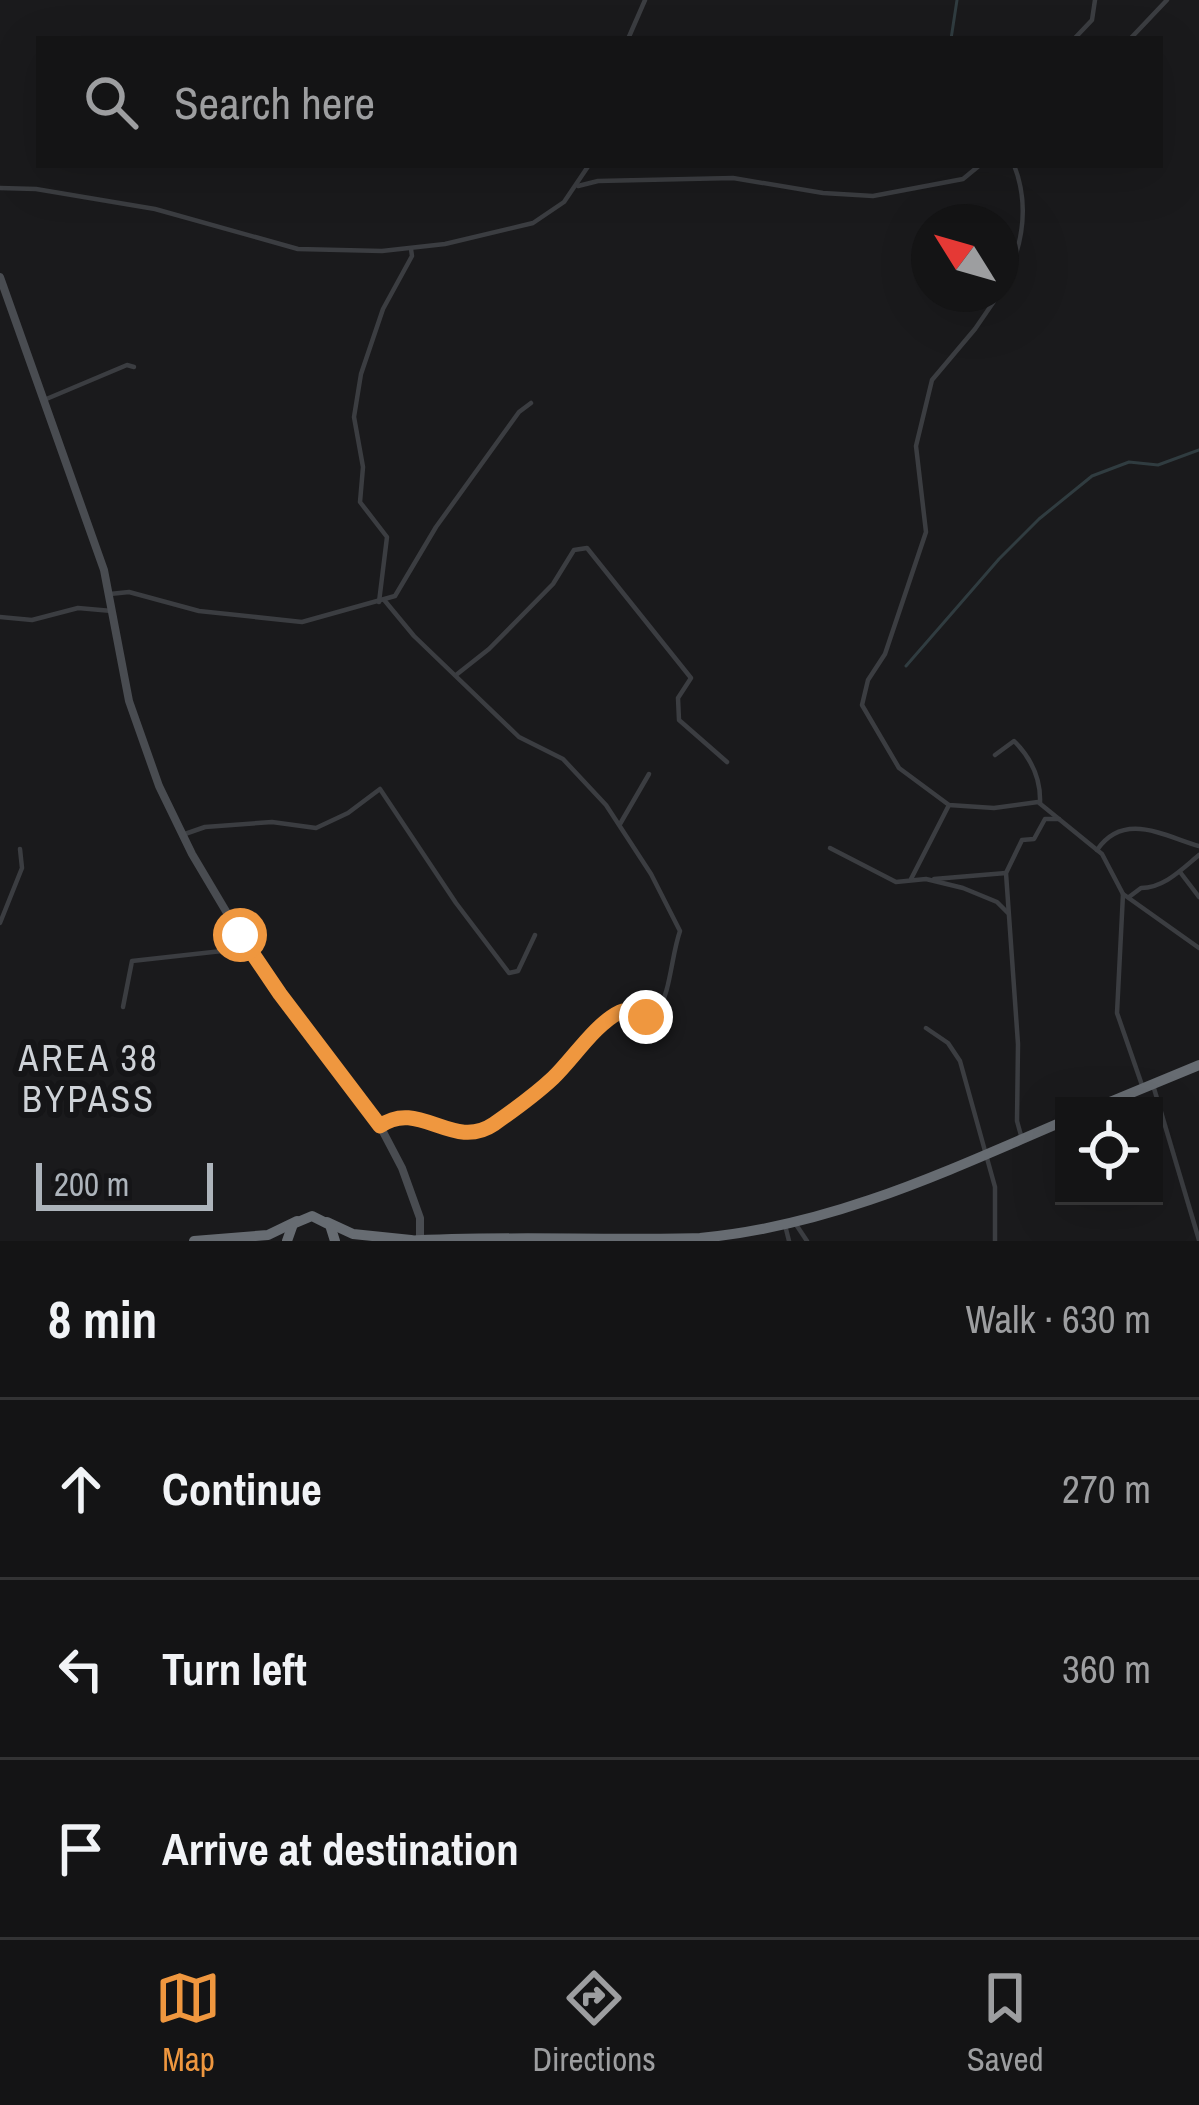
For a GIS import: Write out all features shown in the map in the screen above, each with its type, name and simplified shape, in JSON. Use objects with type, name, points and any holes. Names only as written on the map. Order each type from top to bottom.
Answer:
[{"type":"highway","points":[[1122,1097],[1199,1064]]},
{"type":"highway","points":[[194,1241],[268,1235],[312,1216],[353,1234],[414,1241],[703,1238],[790,1224],[882,1198],[1055,1125]]},
{"type":"highway","points":[[287,1241],[297,1221]]},
{"type":"highway","points":[[327,1222],[335,1241]]},
{"type":"street","points":[[629,36],[645,0]]},
{"type":"street","points":[[1077,36],[1092,20],[1095,0]]},
{"type":"street","points":[[1133,36],[1167,0]]},
{"type":"street","points":[[0,188],[36,189],[155,208],[298,249],[411,249],[533,224],[556,210],[587,168]]},
{"type":"street","points":[[578,186],[598,181],[733,178],[824,194],[873,196],[963,179],[976,168]]},
{"type":"street","points":[[1015,168],[1022,193],[1019,241]]},
{"type":"street","points":[[380,1126],[392,1118],[404,1118],[462,1134],[480,1133],[550,1081],[584,1042],[620,1012],[646,1017],[659,1010],[679,926],[620,824],[563,759],[519,737],[382,602],[387,536],[360,502],[363,461],[354,412],[366,357],[411,249]]},
{"type":"street","points":[[0,277],[110,594],[129,701],[154,775],[182,835],[244,943],[380,1126],[419,1218],[414,1241]]},
{"type":"street","points":[[987,312],[932,380],[916,460],[926,532],[885,654],[862,700],[899,768],[949,805],[994,808],[1040,803],[1097,850],[1126,896],[1199,948]]},
{"type":"street","points":[[44,400],[127,365],[134,367]]},
{"type":"street","points":[[110,594],[129,592],[199,611],[290,622],[382,602],[400,590],[436,527],[519,412],[531,403]]},
{"type":"street","points":[[456,675],[489,649],[553,584],[574,550],[587,548],[691,678],[678,698],[679,720],[728,762]]},
{"type":"street","points":[[0,617],[32,620],[78,608],[112,611]]},
{"type":"street","points":[[995,755],[1010,742],[1022,749],[1037,776],[1040,803]]},
{"type":"street","points":[[620,824],[649,774]]},
{"type":"street","points":[[182,835],[206,827],[272,822],[302,828],[323,826],[380,789],[509,973],[518,971],[535,935]]},
{"type":"street","points":[[910,881],[949,805]]},
{"type":"street","points":[[1022,1139],[1017,1121],[1018,1044],[1006,873],[1022,840],[1034,839],[1046,819],[1060,819]]},
{"type":"street","points":[[1097,850],[1111,833],[1129,828],[1162,832],[1199,846]]},
{"type":"street","points":[[830,848],[896,882],[1006,873]]},
{"type":"street","points":[[0,923],[22,868],[20,849]]},
{"type":"street","points":[[1126,896],[1156,886],[1199,855]]},
{"type":"street","points":[[1180,872],[1199,897]]},
{"type":"street","points":[[926,879],[997,902],[1008,913]]},
{"type":"street","points":[[1126,896],[1117,1013],[1148,1086],[1199,1240]]},
{"type":"street","points":[[123,1007],[132,962],[222,952],[244,943]]},
{"type":"street","points":[[926,1028],[955,1050],[995,1186],[995,1241]]},
{"type":"street","points":[[790,1224],[790,1241]]},
{"type":"street","points":[[790,1224],[807,1241]]},
{"type":"waterway","points":[[951,36],[957,0]]},
{"type":"waterway","points":[[906,666],[999,559],[1092,476],[1129,462],[1158,465],[1199,450]]},
{"type":"district","name":"AREA 38 BYPASS","points":[[89,1078]]},
{"type":"route","points":[[240,935],[380,1126],[392,1118],[404,1118],[472,1136],[480,1133],[550,1081],[584,1042],[620,1012],[646,1017]]}]
